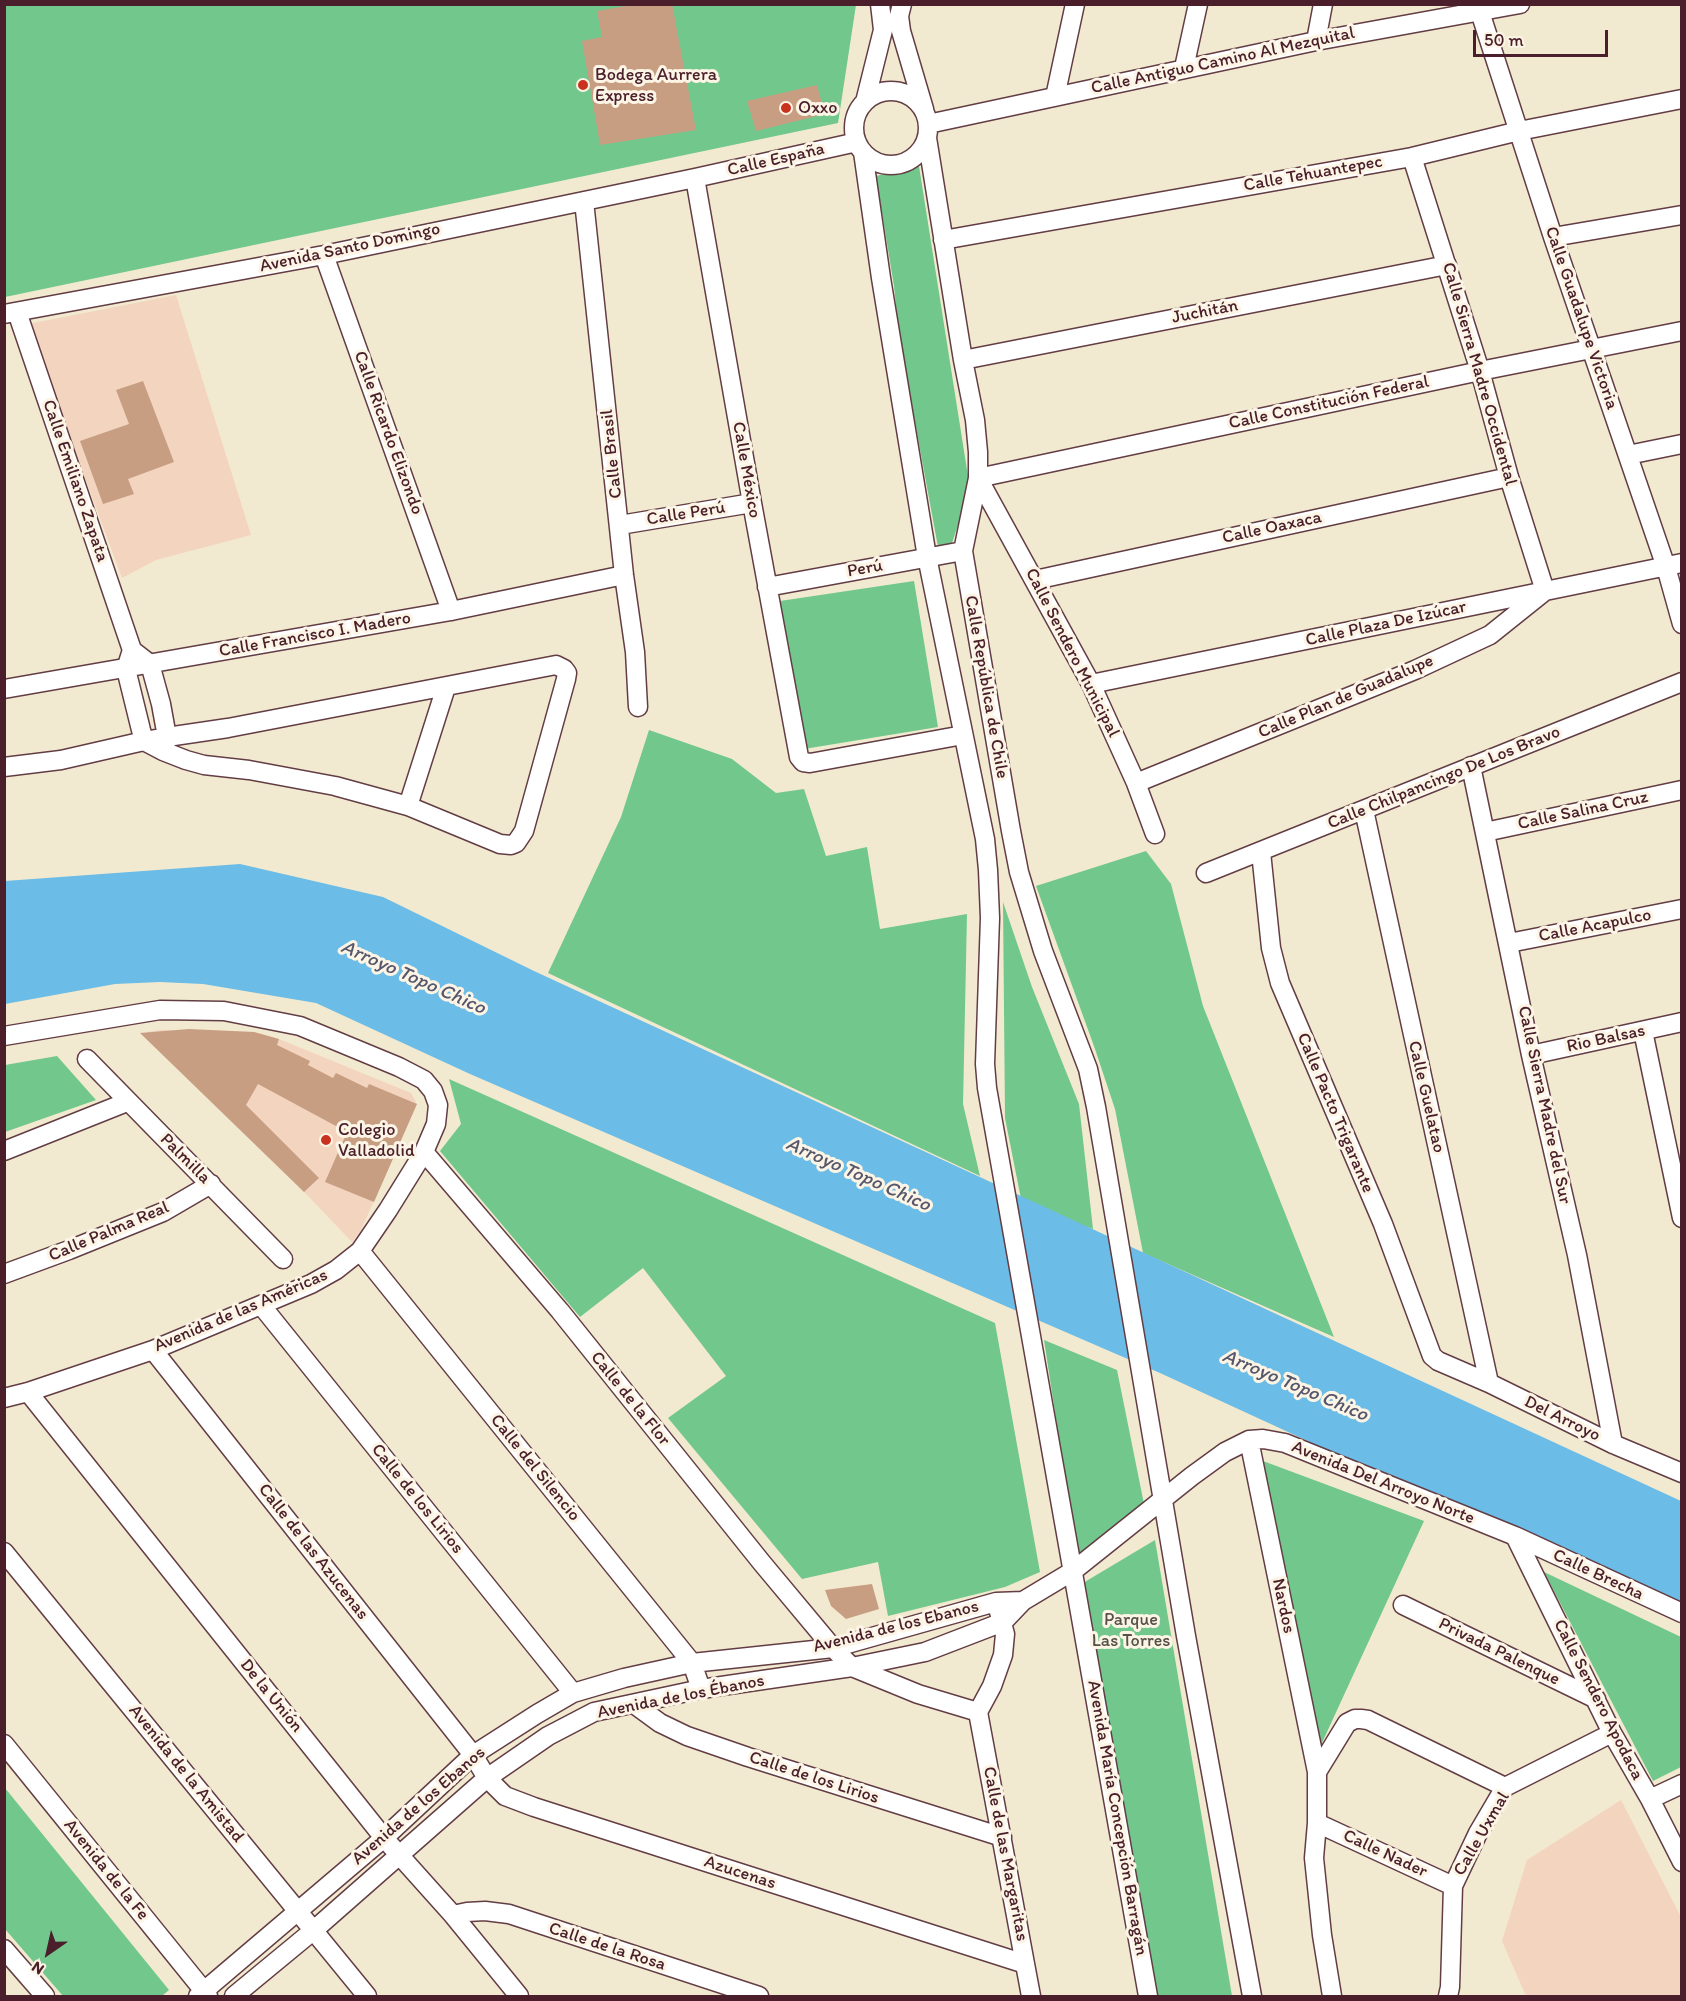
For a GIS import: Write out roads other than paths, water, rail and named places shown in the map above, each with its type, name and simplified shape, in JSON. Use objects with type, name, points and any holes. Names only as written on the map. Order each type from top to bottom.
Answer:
[{"type":"street","points":[[1055,97],[1075,4]]},
{"type":"street","points":[[1184,68],[1198,4]]},
{"type":"street","points":[[1316,41],[1323,4]]},
{"type":"street","name":"Calle Antiguo Camino Al Mezquital","points":[[927,125],[1454,10],[1480,12],[1520,4]]},
{"type":"street","points":[[865,102],[883,30],[891,10]]},
{"type":"street","name":"Calle República de Chile","points":[[891,10],[927,125],[943,240],[975,420],[978,478],[963,551],[1019,872],[1043,951],[1088,1069],[1164,1500]]},
{"type":"street","name":"Calle Guadalupe Victoria","points":[[1480,12],[1553,237],[1629,455],[1674,565],[1682,624]]},
{"type":"street","points":[[892,91],[903,93],[920,105],[927,125],[922,149],[915,157],[904,163],[893,165],[881,164],[870,159],[860,147],[855,121],[858,111],[865,102],[882,92],[892,91]]},
{"type":"street","name":"Calle Tehuantepec","points":[[943,240],[1412,157],[1519,131],[1682,99]]},
{"type":"street","name":"Calle República de Chile","points":[[860,147],[927,557],[985,839],[990,918],[985,1064],[987,1088],[1027,1321]]},
{"type":"street","name":"Calle España","points":[[695,178],[860,147]]},
{"type":"street","name":"Calle Sierra Madre Occidental","points":[[1412,157],[1480,371],[1509,477],[1545,591]]},
{"type":"street","name":"Avenida Santo Domingo","points":[[11,313],[324,255],[695,178]]},
{"type":"street","name":"Calle México","points":[[695,178],[767,587],[801,761],[810,763],[963,735]]},
{"type":"street","name":"Calle Brasil","points":[[584,201],[634,652],[638,707]]},
{"type":"street","points":[[1553,237],[1682,215]]},
{"type":"street","name":"Calle Ricardo Elizondo","points":[[324,255],[451,611]]},
{"type":"street","name":"Juchitán","points":[[963,360],[1447,265]]},
{"type":"street","name":"Calle Emiliano Zapata","points":[[11,313],[132,650]]},
{"type":"street","name":"Calle Constitución Federal","points":[[978,478],[1480,371],[1682,331]]},
{"type":"street","points":[[1629,455],[1682,444]]},
{"type":"street","name":"Calle Oaxaca","points":[[1035,580],[1509,477]]},
{"type":"street","name":"Calle Sendero Municipal","points":[[978,478],[1091,684],[1136,783],[1155,834]]},
{"type":"street","name":"Calle Perú","points":[[620,525],[752,503]]},
{"type":"street","name":"Perú","points":[[767,587],[963,551]]},
{"type":"street","name":"Calle Plaza De Izúcar","points":[[1091,684],[1674,565]]},
{"type":"street","name":"Calle Francisco I. Madero","points":[[4,689],[451,611],[624,575]]},
{"type":"street","name":"Calle Plan de Guadalupe","points":[[1136,783],[1415,670],[1490,634],[1545,591]]},
{"type":"street","points":[[144,741],[126,669],[132,650],[150,664],[162,704],[165,744]]},
{"type":"street","points":[[4,767],[61,760],[144,741],[165,744],[204,765],[249,770],[335,786],[408,806],[500,844],[511,845],[516,843],[524,831],[567,673],[556,664],[228,728],[165,744]]},
{"type":"street","name":"Calle Chilpancingo De Los Bravo","points":[[1206,873],[1682,682]]},
{"type":"street","points":[[408,806],[447,687]]},
{"type":"street","name":"Calle Sierra Madre del Sur","points":[[1471,766],[1577,1255],[1613,1444]]},
{"type":"street","name":"Calle Salina Cruz","points":[[1485,832],[1682,790]]},
{"type":"street","name":"Calle Guelatao","points":[[1364,810],[1489,1383]]},
{"type":"street","name":"Calle Pacto Trigarante","points":[[1261,852],[1270,948],[1280,983],[1383,1224],[1432,1356],[1442,1363]]},
{"type":"street","name":"Calle Acapulco","points":[[1509,943],[1682,909]]},
{"type":"street","points":[[4,1036],[160,1010],[224,1011],[300,1026],[399,1066],[424,1080],[433,1091],[438,1105],[436,1124],[424,1152]]},
{"type":"street","name":"Rio Balsas","points":[[1532,1055],[1682,1022]]},
{"type":"street","points":[[1643,1031],[1682,1218]]},
{"type":"street","name":"Palmilla","points":[[87,1059],[283,1259]]},
{"type":"street","points":[[4,1151],[127,1102]]},
{"type":"street","name":"Avenida de las Américas","points":[[4,1398],[153,1350],[311,1284],[336,1270],[360,1251],[424,1152]]},
{"type":"street","name":"Calle de la Flor","points":[[424,1152],[560,1311],[832,1647]]},
{"type":"street","name":"Calle Palma Real","points":[[4,1274],[69,1251],[163,1212],[210,1184]]},
{"type":"street","name":"Calle del Silencio","points":[[360,1251],[692,1663],[701,1689]]},
{"type":"street","name":"Calle de los Lirios","points":[[261,1305],[573,1693]]},
{"type":"street","name":"Avenida María Concepción Barragán","points":[[1027,1321],[1148,1996]]},
{"type":"street","name":"Calle de las Azucenas","points":[[153,1350],[473,1755]]},
{"type":"street","name":"Del Arroyo","points":[[1442,1363],[1489,1383],[1613,1444],[1682,1473]]},
{"type":"street","name":"De la Unión","points":[[28,1392],[384,1838],[453,1915],[519,1996]]},
{"type":"street","name":"Avenida Del Arroyo Norte","points":[[1249,1440],[1263,1439],[1285,1443],[1515,1536]]},
{"type":"street","points":[[1003,1622],[1023,1601],[1072,1571],[1225,1452],[1249,1440]]},
{"type":"street","name":"Nardos","points":[[1249,1440],[1317,1772],[1315,1878],[1332,1996]]},
{"type":"street","points":[[1164,1500],[1186,1636],[1252,1996]]},
{"type":"street","name":"Calle Brecha","points":[[1515,1536],[1682,1613]]},
{"type":"street","name":"Calle Sendero Apodaca","points":[[1515,1536],[1612,1733],[1650,1799],[1682,1862]]},
{"type":"street","name":"Avenida de la Amistad","points":[[4,1552],[367,1996]]},
{"type":"street","name":"Avenida de los Ebanos","points":[[203,1995],[384,1838],[473,1755],[573,1693],[624,1678],[692,1663],[832,1647],[996,1602],[1023,1601]]},
{"type":"street","points":[[832,1647],[852,1667],[918,1694],[978,1712],[992,1686],[1003,1655],[1005,1634],[996,1602]]},
{"type":"street","name":"Privada Palenque","points":[[1403,1605],[1596,1699]]},
{"type":"street","name":"Avenida de los Ébanos","points":[[234,1996],[314,1930],[487,1778],[548,1736],[594,1712],[701,1689],[852,1667],[925,1652],[1003,1622]]},
{"type":"street","name":"Calle de los Lirios","points":[[634,1704],[660,1723],[687,1736],[1002,1837]]},
{"type":"street","name":"Calle de las Margaritas","points":[[978,1712],[1031,1996]]},
{"type":"street","points":[[1317,1772],[1347,1723],[1361,1719],[1368,1720],[1505,1788]]},
{"type":"street","name":"Calle Uxmal","points":[[1448,1996],[1453,1886],[1478,1833],[1505,1788],[1612,1733]]},
{"type":"street","name":"Avenida de la Fe","points":[[4,1744],[203,1995]]},
{"type":"street","name":"Azucenas","points":[[473,1755],[487,1778],[505,1796],[534,1807],[1025,1964]]},
{"type":"street","points":[[1650,1799],[1682,1784]]},
{"type":"street","name":"Calle Nader","points":[[1317,1823],[1453,1886]]},
{"type":"street","name":"Calle de la Rosa","points":[[453,1915],[485,1911],[509,1914],[759,1996]]},
{"type":"street","points":[[4,1949],[45,1996]]},
{"type":"water","name":"Arroyo Topo Chico","points":[[240,864],[383,897],[534,971],[1681,1501],[1681,1613],[1160,1373],[470,1074],[316,1003],[203,984],[160,982],[115,984],[5,1004],[5,881]]},
{"type":"place","name":"Bodega Aurrera Express","points":[[583,85]]},
{"type":"place","name":"Oxxo","points":[[786,108]]},
{"type":"place","name":"Colegio Valladolid","points":[[326,1140]]},
{"type":"park label","name":"Parque Las Torres","points":[[1131,1630]]}]
